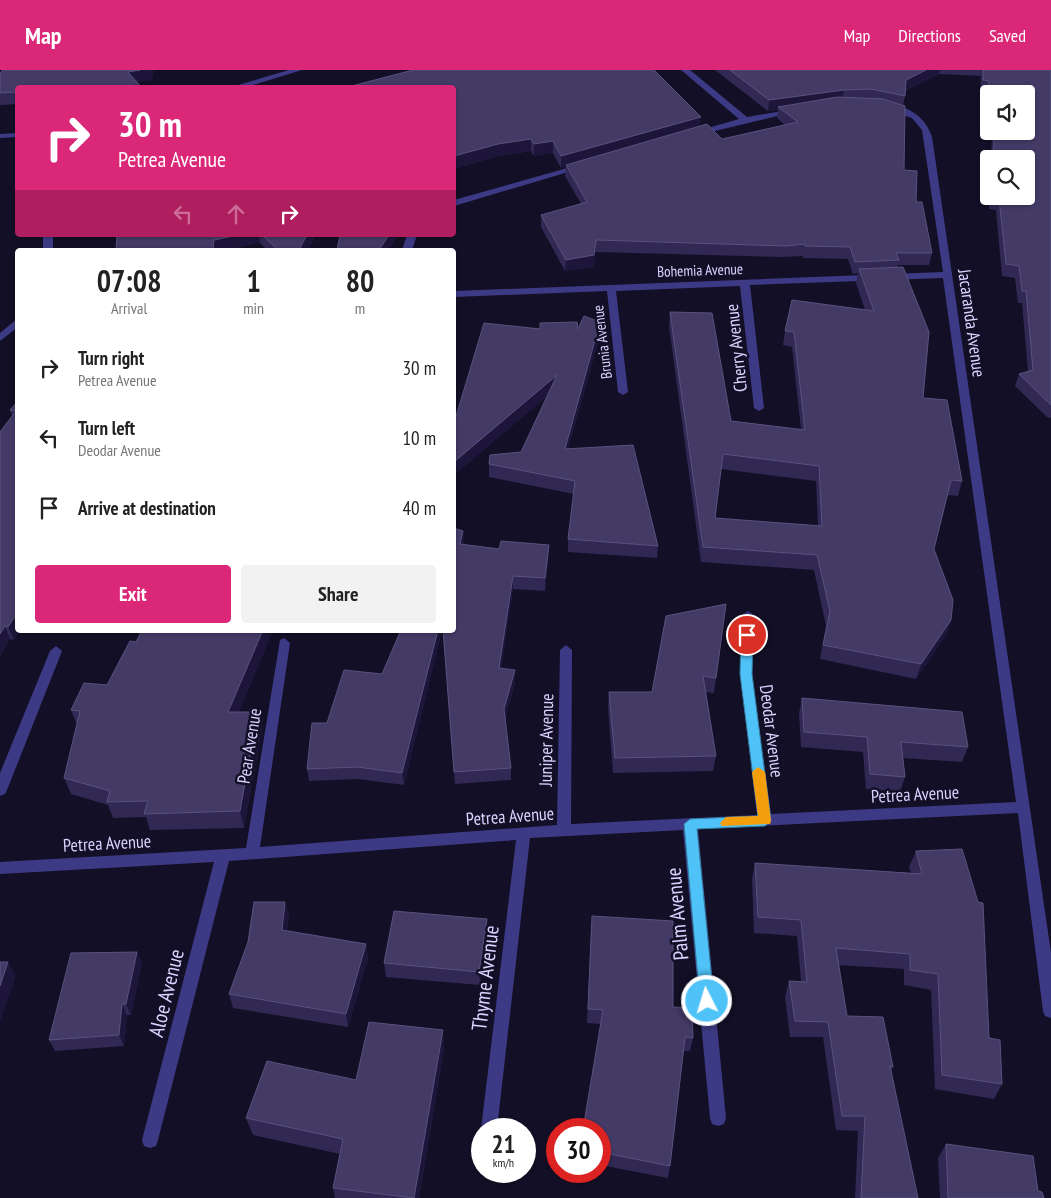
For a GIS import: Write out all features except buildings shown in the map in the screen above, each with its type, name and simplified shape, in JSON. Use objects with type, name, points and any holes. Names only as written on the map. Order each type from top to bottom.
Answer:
[{"type":"street","points":[[243,85],[298,70]]},
{"type":"street","points":[[685,70],[745,120]]},
{"type":"street","name":"Jacaranda Avenue","points":[[882,106],[916,116],[925,124],[1024,807],[1051,1011]]},
{"type":"street","points":[[688,137],[745,120],[805,108]]},
{"type":"street","points":[[0,136],[15,135]]},
{"type":"street","points":[[456,202],[592,164]]},
{"type":"street","name":"Bohemia Avenue","points":[[456,294],[947,275]]},
{"type":"street","name":"Cherry Avenue","points":[[745,284],[759,408]]},
{"type":"street","name":"Brunia Avenue","points":[[611,288],[622,392]]},
{"type":"street","points":[[0,338],[15,324]]},
{"type":"street","name":"Deodar Avenue","points":[[748,616],[746,674],[765,821]]},
{"type":"street","name":"Pear Avenue","points":[[252,854],[284,643]]},
{"type":"street","name":"Juniper Avenue","points":[[564,830],[566,650]]},
{"type":"street","points":[[0,790],[56,651]]},
{"type":"street","name":"Petrea Avenue","points":[[0,868],[223,856],[564,830],[1024,807]]},
{"type":"street","name":"Palm Avenue","points":[[690,824],[718,1118]]},
{"type":"street","name":"Thyme Avenue","points":[[490,1118],[524,833]]},
{"type":"street","name":"Aloe Avenue","points":[[150,1140],[223,856]]},
{"type":"slow traffic","points":[[726,823],[765,821],[758,772]]},
{"type":"route","points":[[707,1001],[690,824],[765,821],[746,674],[747,635]]}]
